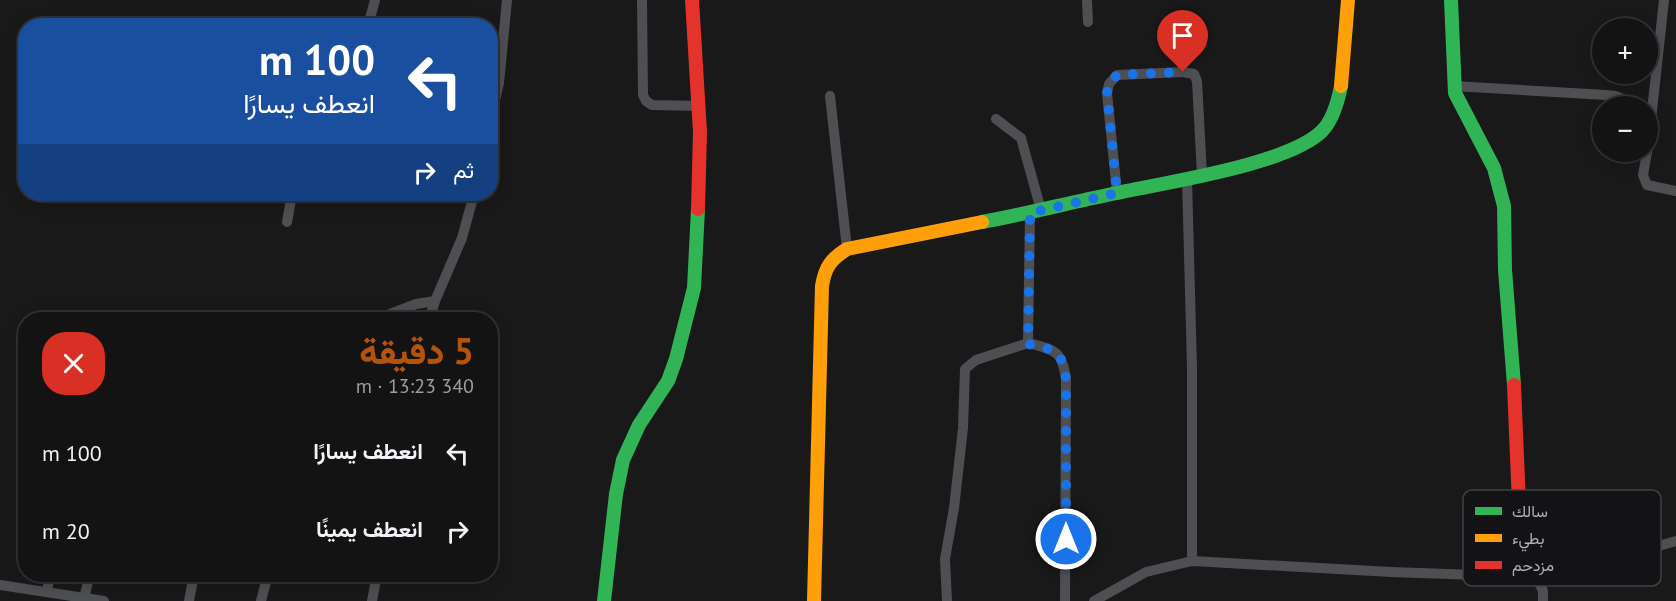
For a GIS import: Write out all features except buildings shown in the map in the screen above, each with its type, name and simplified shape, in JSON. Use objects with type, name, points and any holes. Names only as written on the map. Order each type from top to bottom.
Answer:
[{"type":"street","points":[[370,18],[375,0]]},
{"type":"street","points":[[498,87],[507,0]]},
{"type":"street","points":[[642,0],[643,95],[646,101],[652,105],[700,105]]},
{"type":"street","points":[[604,601],[616,494],[623,460],[639,425],[668,381],[694,288],[697,256],[700,105],[692,0]]},
{"type":"street","points":[[1087,0],[1088,22]]},
{"type":"street","points":[[814,601],[822,286],[824,271],[831,258],[847,249],[1187,179],[1278,154],[1307,143],[1320,134],[1331,119],[1341,91],[1347,0]]},
{"type":"street","points":[[1451,0],[1454,86],[1458,100],[1494,168],[1504,206],[1508,309],[1522,490]]},
{"type":"street","points":[[1652,96],[1664,0]]},
{"type":"street","points":[[1117,193],[1107,93],[1109,84],[1117,75],[1183,72],[1194,75],[1197,81],[1202,175]]},
{"type":"street","points":[[1454,86],[1616,96]]},
{"type":"street","points":[[830,96],[847,249]]},
{"type":"street","points":[[996,119],[1021,138],[1035,212],[1028,344]]},
{"type":"street","points":[[1645,162],[1643,175],[1647,185],[1676,191]]},
{"type":"street","points":[[1187,179],[1192,368],[1192,561]]},
{"type":"street","points":[[287,222],[291,201]]},
{"type":"street","points":[[432,312],[462,238],[472,201]]},
{"type":"street","points":[[396,312],[416,304],[435,301]]},
{"type":"street","points":[[946,601],[945,559],[954,508],[963,428],[965,369],[976,360],[1028,344],[1052,349],[1061,356],[1064,363],[1066,379],[1065,601]]},
{"type":"street","points":[[1661,545],[1676,541]]},
{"type":"street","points":[[1094,601],[1146,572],[1192,561],[1463,575]]},
{"type":"street","points":[[47,592],[49,582]]},
{"type":"street","points":[[84,598],[88,582]]},
{"type":"street","points":[[189,601],[193,582]]},
{"type":"street","points":[[261,601],[266,582]]},
{"type":"street","points":[[372,601],[375,582]]},
{"type":"street","points":[[0,585],[104,601]]},
{"type":"street","points":[[1538,586],[1543,591],[1543,601]]},
{"type":"traffic: fast","points":[[1451,0],[1455,93],[1494,168],[1504,206],[1505,270],[1514,385]]},
{"type":"traffic: fast","points":[[982,222],[1223,171],[1282,154],[1305,143],[1326,127],[1337,104],[1341,86]]},
{"type":"traffic: fast","points":[[604,601],[616,494],[623,460],[639,425],[668,381],[694,288],[698,209]]},
{"type":"traffic: slow","points":[[1341,86],[1348,0]]},
{"type":"traffic: slow","points":[[814,601],[822,286],[827,269],[833,260],[847,249],[982,222]]},
{"type":"traffic: jam","points":[[692,0],[700,132],[698,209]]},
{"type":"traffic: jam","points":[[1514,385],[1518,490]]},
{"type":"route","points":[[1066,539],[1066,379],[1061,356],[1052,349],[1028,344],[1030,213],[1117,193],[1107,93],[1109,84],[1117,75],[1183,72]]}]
